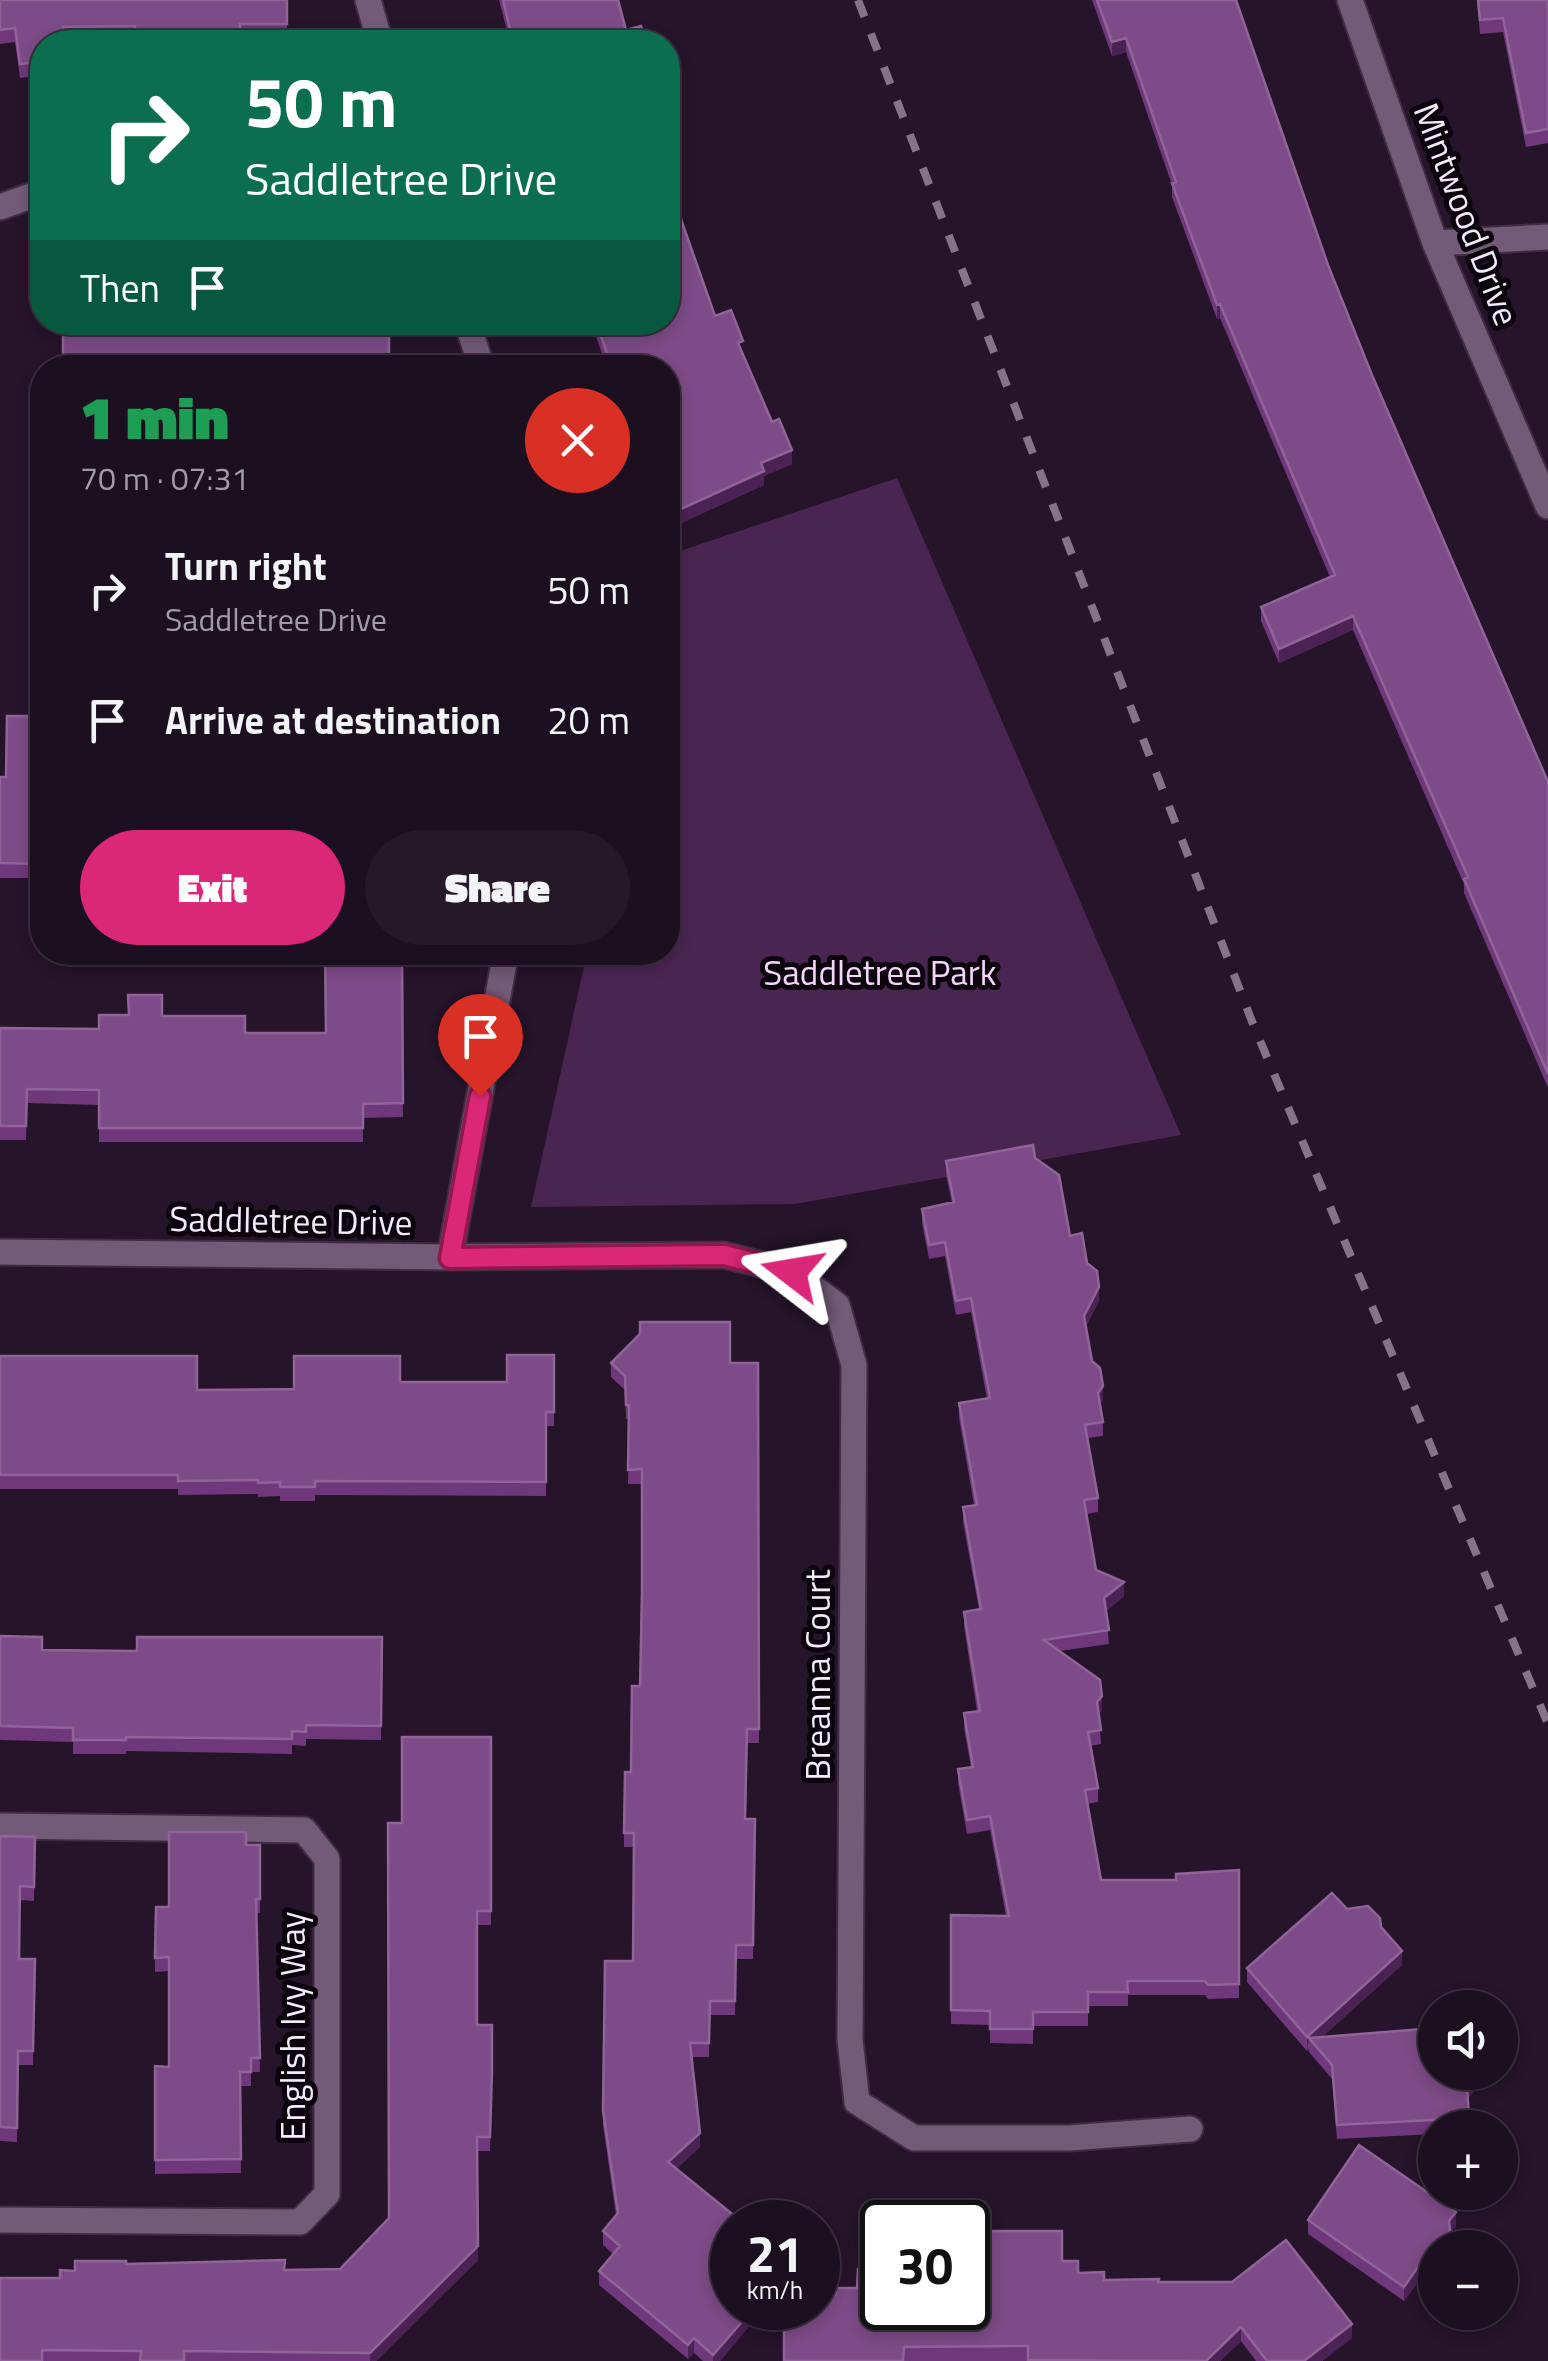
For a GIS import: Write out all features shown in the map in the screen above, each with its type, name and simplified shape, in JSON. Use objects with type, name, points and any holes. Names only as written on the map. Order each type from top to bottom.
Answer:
[{"type":"street","points":[[368,0],[377,30]]},
{"type":"street","name":"Mintwood Drive","points":[[1350,0],[1435,243],[1548,506]]},
{"type":"street","points":[[0,207],[30,196]]},
{"type":"street","points":[[1435,243],[1548,237]]},
{"type":"street","name":"Saddletree Drive","points":[[0,1252],[450,1258],[504,965]]},
{"type":"street","name":"Breanna Court","points":[[450,1258],[724,1255],[792,1272],[836,1305],[854,1365],[850,2040],[857,2102],[914,2138],[1069,2138],[1190,2129]]},
{"type":"street","name":"English Ivy Way","points":[[0,1826],[304,1830],[327,1859],[328,2194],[300,2222],[0,2220]]},
{"type":"green space","name":"Saddletree Park","points":[[897,478],[1181,1135],[795,1204],[531,1207],[584,965],[680,965],[680,551]]},
{"type":"building","points":[[0,0],[287,0],[287,24],[240,24],[240,30],[135,30],[135,26],[30,30],[30,63],[20,64],[15,28],[0,30]]},
{"type":"building","points":[[503,0],[618,0],[626,30],[510,30]]},
{"type":"building","points":[[1097,0],[1236,0],[1328,265],[1548,782],[1548,1074],[1464,879],[1468,877],[1353,616],[1279,649],[1261,607],[1335,575],[1220,304],[1217,305],[1172,183],[1176,182],[1126,38],[1112,42]]},
{"type":"building","points":[[1478,0],[1548,0],[1548,129],[1526,133],[1503,18],[1480,20]]},
{"type":"building","points":[[680,215],[715,316],[731,310],[743,341],[738,343],[772,422],[779,419],[792,450],[761,463],[764,471],[680,510],[680,355],[607,355],[601,335],[680,335]]},
{"type":"building","points":[[63,335],[389,335],[389,355],[63,355]]},
{"type":"building","points":[[7,716],[30,716],[30,864],[0,863],[0,777],[6,777]]},
{"type":"building","points":[[325,965],[402,965],[403,1103],[363,1104],[363,1128],[99,1128],[99,1090],[27,1089],[26,1126],[0,1126],[0,1028],[99,1029],[99,1015],[129,1015],[128,995],[162,995],[162,1016],[245,1016],[245,1033],[326,1033]]},
{"type":"building","points":[[1033,1145],[1035,1158],[1059,1175],[1070,1236],[1082,1233],[1087,1263],[1097,1271],[1099,1287],[1084,1316],[1092,1361],[1100,1368],[1103,1386],[1098,1393],[1103,1422],[1085,1425],[1098,1498],[1084,1500],[1096,1570],[1124,1582],[1104,1598],[1109,1630],[1044,1640],[1100,1680],[1102,1696],[1097,1702],[1101,1730],[1088,1732],[1098,1788],[1085,1790],[1101,1880],[1176,1880],[1176,1874],[1239,1870],[1239,1984],[1127,1981],[1128,1992],[1088,1992],[1088,2012],[1033,2012],[1033,2029],[990,2029],[990,2011],[951,2010],[951,1915],[1009,1916],[990,1816],[967,1820],[958,1769],[973,1767],[964,1713],[980,1711],[964,1612],[981,1609],[963,1507],[977,1505],[959,1403],[990,1398],[971,1298],[956,1301],[945,1242],[929,1245],[922,1209],[954,1202],[946,1161]]},
{"type":"building","points":[[640,1322],[730,1322],[730,1363],[758,1363],[759,1729],[747,1729],[745,1819],[755,1819],[753,1945],[736,1945],[735,2001],[710,2001],[709,2043],[690,2043],[700,2133],[668,2162],[715,2200],[710,2200],[710,2330],[735,2330],[713,2355],[694,2338],[688,2345],[599,2271],[620,2246],[603,2231],[618,2213],[603,2111],[605,1961],[633,1961],[634,1833],[624,1833],[625,1772],[631,1772],[632,1686],[640,1686],[642,1594],[642,1469],[628,1470],[629,1405],[625,1376],[611,1363],[640,1334]]},
{"type":"building","points":[[507,1355],[554,1355],[554,1412],[546,1412],[546,1482],[315,1481],[315,1487],[280,1487],[280,1482],[258,1480],[178,1481],[178,1475],[0,1475],[0,1356],[197,1356],[197,1390],[294,1389],[294,1356],[400,1356],[400,1382],[507,1382]]},
{"type":"building","points":[[0,1636],[42,1637],[42,1650],[137,1651],[137,1637],[382,1637],[381,1726],[306,1725],[306,1732],[292,1731],[292,1739],[73,1740],[73,1728],[0,1726]]},
{"type":"building","points":[[402,1737],[491,1737],[491,1911],[477,1911],[477,2025],[492,2025],[490,2137],[477,2137],[478,2246],[370,2353],[184,2351],[184,2361],[140,2361],[141,2351],[42,2350],[42,2361],[0,2361],[0,2278],[60,2278],[60,2270],[75,2271],[75,2261],[126,2264],[285,2260],[284,2270],[340,2269],[389,2218],[388,1823],[402,1823]]},
{"type":"building","points":[[169,1832],[246,1832],[246,1845],[260,1845],[260,1899],[256,1899],[260,2058],[251,2058],[251,2072],[240,2072],[241,2159],[155,2160],[155,2066],[169,2067],[169,1957],[155,1958],[156,1907],[169,1907]]},
{"type":"building","points":[[0,1836],[35,1837],[34,1887],[20,1886],[19,1959],[35,1959],[33,2051],[18,2051],[17,2128],[0,2127]]},
{"type":"building","points":[[1332,1893],[1347,1909],[1368,1906],[1402,1951],[1307,2037],[1247,1968]]},
{"type":"building","points":[[1418,2029],[1418,2090],[1467,2090],[1468,2110],[1418,2110],[1418,2121],[1337,2125],[1332,2065],[1309,2038]]},
{"type":"building","points":[[1359,2145],[1418,2186],[1418,2210],[1456,2212],[1449,2221],[1450,2230],[1418,2230],[1418,2267],[1404,2287],[1308,2220]]},
{"type":"building","points":[[990,2231],[1062,2231],[1062,2261],[1078,2261],[1078,2273],[1104,2272],[1104,2280],[1159,2279],[1158,2282],[1232,2282],[1286,2240],[1352,2324],[1304,2361],[1267,2361],[1241,2327],[1206,2361],[1028,2360],[1028,2346],[904,2347],[903,2361],[784,2361],[784,2330],[840,2330],[840,2288],[857,2288],[858,2269],[860,2330],[990,2330]]},
{"type":"railway","points":[[858,0],[1253,1024],[1548,1724]]},
{"type":"route","points":[[480,1096],[450,1258],[724,1255],[792,1272]]}]
